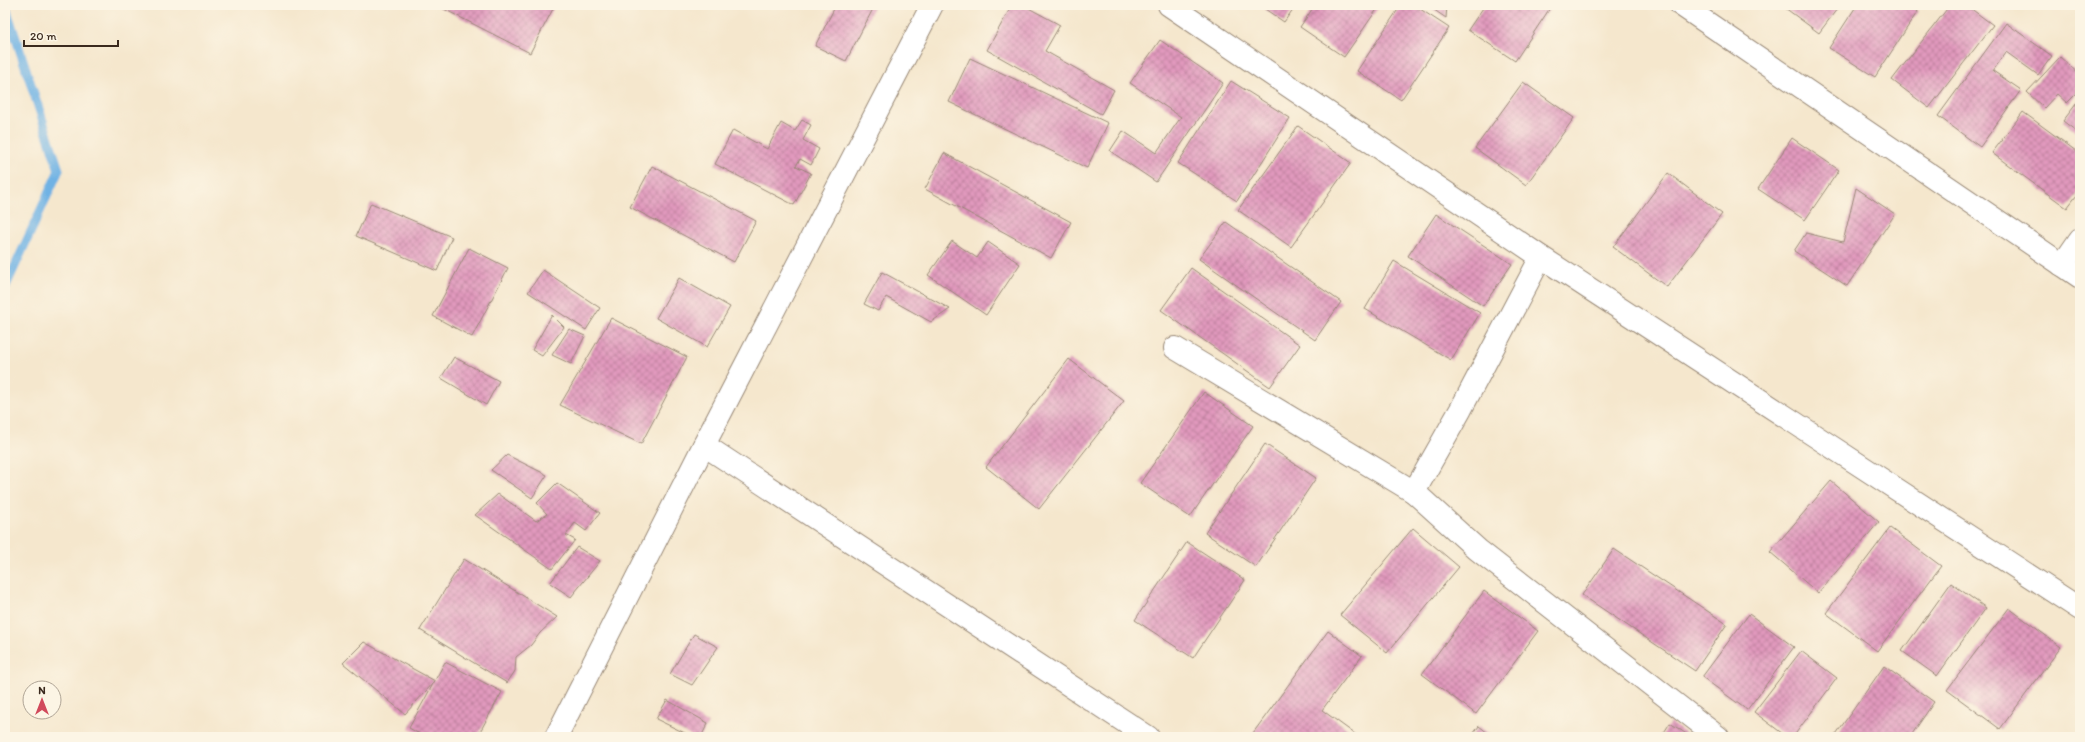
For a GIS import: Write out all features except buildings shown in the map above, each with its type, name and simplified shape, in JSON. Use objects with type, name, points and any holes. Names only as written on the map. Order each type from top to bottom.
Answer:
[{"type":"street","points":[[556,737],[704,445],[932,5]]},
{"type":"street","points":[[1169,5],[1541,257],[2080,609]]},
{"type":"street","points":[[1681,5],[2080,277]]},
{"type":"street","points":[[2062,265],[2080,239]]},
{"type":"street","points":[[1414,492],[1541,257]]},
{"type":"street","points":[[1175,348],[1414,492],[1478,550],[1718,737]]},
{"type":"street","points":[[704,445],[1148,737]]},
{"type":"waterway","points":[[5,5],[59,170],[5,288]]}]
